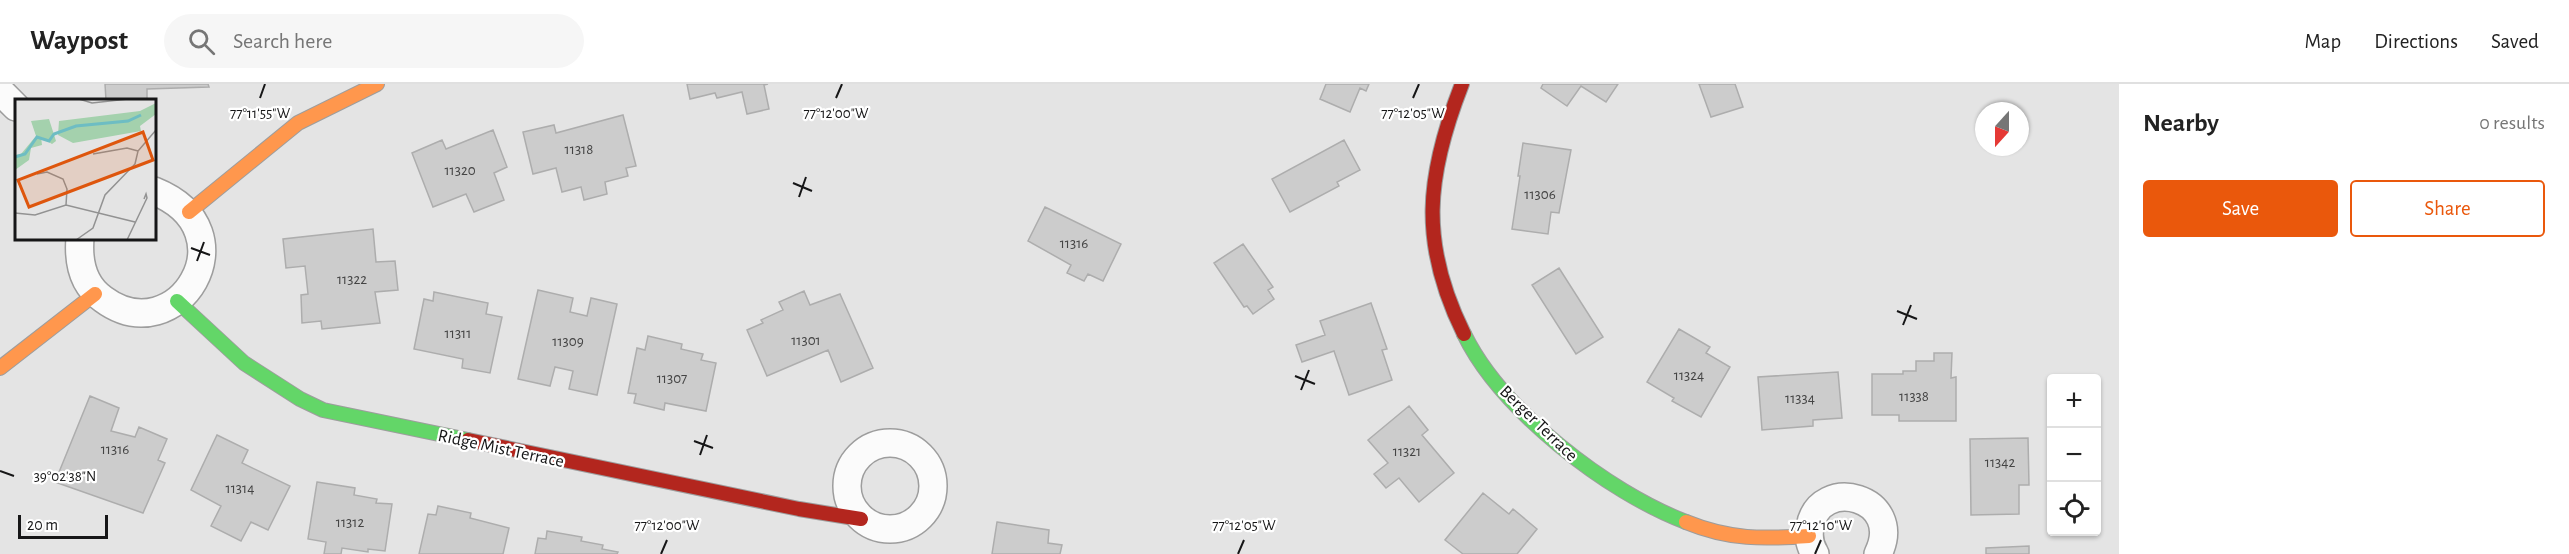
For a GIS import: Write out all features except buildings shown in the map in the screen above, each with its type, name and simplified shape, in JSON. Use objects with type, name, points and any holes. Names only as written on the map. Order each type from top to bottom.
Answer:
[{"type":"street","points":[[189,212],[298,123],[377,84]]},
{"type":"street","name":"Berger Terrace","points":[[1462,84],[1442,136],[1432,185],[1434,238],[1453,313],[1479,361],[1513,403],[1582,464],[1638,499],[1691,526],[1740,538],[1812,545],[1810,524],[1821,507],[1838,497],[1851,497],[1863,500],[1874,508],[1881,519],[1885,531],[1883,545],[1878,554]]},
{"type":"street","points":[[0,91],[15,106]]},
{"type":"street","points":[[80,240],[79,258],[84,277],[95,294],[113,307],[135,313],[157,311],[177,301],[191,287],[200,269],[202,249],[198,230],[189,212],[173,199],[156,192]]},
{"type":"street","points":[[0,368],[95,294]]},
{"type":"street","name":"Ridge Mist Terrace","points":[[177,301],[222,348],[246,367],[296,398],[323,410],[788,507],[861,519]]},
{"type":"traffic: fast","points":[[177,301],[244,363],[300,399],[323,410],[468,440]]},
{"type":"traffic: fast","points":[[1464,334],[1481,363],[1503,391],[1559,445],[1623,491],[1686,522]]},
{"type":"traffic: slow","points":[[189,212],[298,123],[377,84]]},
{"type":"traffic: slow","points":[[0,368],[95,294]]},
{"type":"traffic: slow","points":[[1686,522],[1717,532],[1747,537],[1809,536]]},
{"type":"traffic: jam","points":[[1462,84],[1441,149],[1435,180],[1433,209],[1434,239],[1440,269],[1464,334]]},
{"type":"traffic: jam","points":[[468,440],[799,509],[861,519]]}]
